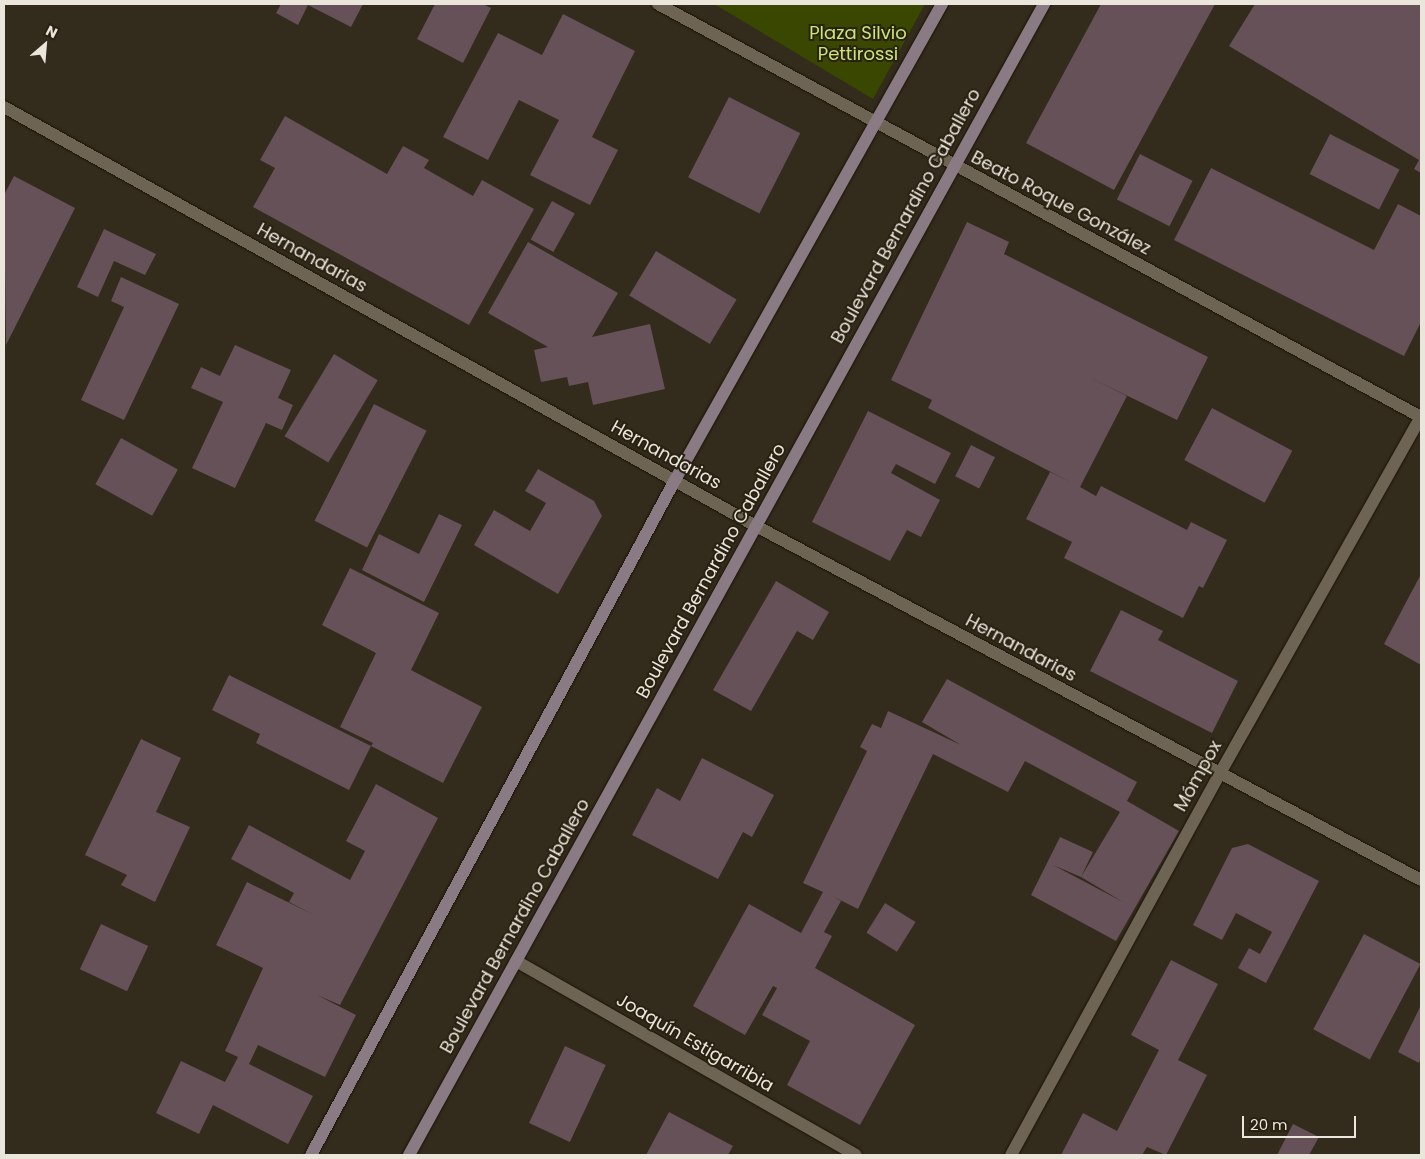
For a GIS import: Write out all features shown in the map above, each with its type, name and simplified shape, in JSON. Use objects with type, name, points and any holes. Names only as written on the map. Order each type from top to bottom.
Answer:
[{"type":"main road","points":[[311,1155],[675,480],[942,4]]},
{"type":"main road","name":"Boulevard Bernardino Caballero","points":[[409,1155],[1044,4]]},
{"type":"street","name":"Beato Roque González","points":[[658,4],[1421,417]]},
{"type":"street","name":"Hernandarias","points":[[4,107],[756,526],[1219,775],[1421,880]]},
{"type":"street","name":"Mómpox","points":[[1011,1155],[1219,775],[1421,417]]},
{"type":"street","name":"Joaquín Estigarribia","points":[[516,961],[856,1155]]},
{"type":"green space","name":"Plaza Silvio Pettirossi","points":[[714,4],[925,4],[873,99]]},
{"type":"building","points":[[281,4],[363,4],[351,27],[308,5],[298,25],[276,13]]},
{"type":"building","points":[[435,4],[483,4],[491,8],[463,63],[417,39]]},
{"type":"building","points":[[1101,4],[1215,4],[1114,190],[1026,143]]},
{"type":"building","points":[[1255,4],[1421,4],[1421,173],[1414,169],[1419,160],[1229,46]]},
{"type":"building","points":[[563,14],[635,51],[592,137],[618,150],[590,205],[530,175],[559,120],[519,100],[488,160],[443,137],[498,33],[542,55]]},
{"type":"building","points":[[729,97],[800,133],[759,214],[688,177]]},
{"type":"building","points":[[285,116],[387,174],[403,146],[429,160],[424,168],[473,196],[482,180],[534,209],[469,325],[253,207],[275,168],[260,160]]},
{"type":"building","points":[[1330,134],[1399,169],[1379,210],[1310,174]]},
{"type":"building","points":[[1140,154],[1193,181],[1169,226],[1117,199]]},
{"type":"building","points":[[1211,168],[1374,250],[1398,204],[1421,216],[1421,322],[1404,356],[1174,240]]},
{"type":"building","points":[[14,176],[75,208],[6,345],[4,195]]},
{"type":"building","points":[[552,201],[575,214],[553,252],[531,239]]},
{"type":"building","points":[[967,222],[1009,242],[1004,254],[1208,357],[1177,420],[1089,377],[1127,396],[1080,487],[1096,496],[1101,486],[1187,530],[1191,522],[1227,540],[1203,588],[1199,586],[1183,618],[1064,558],[1072,542],[1026,519],[1050,472],[1070,482],[928,408],[932,400],[891,380]]},
{"type":"building","points":[[104,229],[156,254],[145,275],[114,261],[98,297],[77,287]]},
{"type":"building","points":[[528,242],[618,293],[592,337],[650,324],[665,389],[593,405],[588,382],[569,386],[567,377],[541,382],[534,350],[548,347],[488,313]]},
{"type":"building","points":[[656,251],[737,299],[710,344],[629,296]]},
{"type":"building","points":[[121,277],[179,304],[124,420],[81,400],[124,307],[111,301]]},
{"type":"building","points":[[235,345],[291,370],[278,398],[293,405],[282,430],[266,423],[235,488],[192,468],[223,402],[191,388],[201,367],[220,376]]},
{"type":"building","points":[[334,354],[378,380],[328,463],[285,436]]},
{"type":"building","points":[[374,404],[427,431],[367,548],[315,521]]},
{"type":"building","points":[[1212,408],[1292,451],[1265,503],[1184,460]]},
{"type":"building","points":[[868,411],[951,453],[935,484],[896,464],[891,473],[940,500],[921,537],[907,530],[890,561],[812,522]]},
{"type":"building","points":[[121,438],[178,470],[152,516],[95,484]]},
{"type":"building","points":[[971,445],[995,457],[979,488],[955,476]]},
{"type":"building","points":[[538,469],[594,501],[602,516],[558,594],[474,545],[494,510],[530,531],[546,503],[525,491]]},
{"type":"building","points":[[439,514],[462,525],[424,602],[362,570],[379,534],[419,554]]},
{"type":"building","points":[[350,568],[439,613],[411,670],[482,707],[443,783],[371,746],[373,743],[340,727],[376,653],[322,625]]},
{"type":"building","points":[[1421,574],[1421,665],[1384,644]]},
{"type":"building","points":[[776,581],[829,612],[813,640],[797,631],[751,711],[713,690]]},
{"type":"building","points":[[1121,610],[1163,631],[1158,640],[1238,681],[1212,733],[1090,671]]},
{"type":"building","points":[[229,675],[371,746],[349,790],[256,743],[260,734],[212,710]]},
{"type":"building","points":[[947,679],[1137,782],[1127,801],[1179,831],[1116,941],[1031,895],[1060,837],[1093,852],[1081,877],[1120,812],[1025,761],[1008,792],[933,754],[858,909],[834,897],[841,901],[824,932],[832,936],[815,968],[915,1025],[860,1125],[787,1085],[810,1041],[762,1015],[777,988],[773,986],[745,1035],[693,1006],[749,904],[801,933],[823,892],[803,883],[867,751],[860,747],[872,724],[881,728],[888,711],[961,745],[922,722]],"holes":[[[1053,865],[1081,877],[1123,902]]]},
{"type":"building","points":[[141,739],[181,758],[156,812],[190,827],[155,902],[121,885],[127,875],[85,855]]},
{"type":"building","points":[[702,758],[774,795],[752,837],[743,832],[718,879],[632,835],[657,788],[680,801]]},
{"type":"building","points":[[376,784],[438,818],[340,1005],[317,995],[356,1015],[325,1077],[258,1045],[249,1064],[313,1096],[288,1144],[213,1105],[199,1134],[156,1113],[181,1061],[225,1082],[238,1057],[225,1051],[263,968],[216,945],[247,882],[314,915],[289,902],[294,893],[231,859],[249,825],[350,880],[365,851],[346,841]]},
{"type":"building","points":[[1248,844],[1319,881],[1266,983],[1238,968],[1249,948],[1260,954],[1272,932],[1236,913],[1222,940],[1193,925],[1232,848]]},
{"type":"building","points":[[885,903],[916,922],[897,952],[866,933]]},
{"type":"building","points":[[101,924],[148,946],[127,991],[80,969]]},
{"type":"building","points":[[1364,934],[1421,964],[1370,1059],[1313,1029]]},
{"type":"building","points":[[1171,960],[1218,984],[1178,1060],[1207,1075],[1166,1155],[1147,1147],[1142,1155],[1061,1155],[1083,1113],[1117,1131],[1159,1050],[1131,1035]]},
{"type":"building","points":[[1421,1005],[1421,1058],[1419,1063],[1398,1052]]},
{"type":"building","points":[[565,1046],[606,1065],[570,1142],[529,1123]]},
{"type":"building","points":[[669,1112],[733,1146],[728,1155],[646,1155]]},
{"type":"building","points":[[1293,1124],[1319,1137],[1309,1155],[1277,1155]]}]
